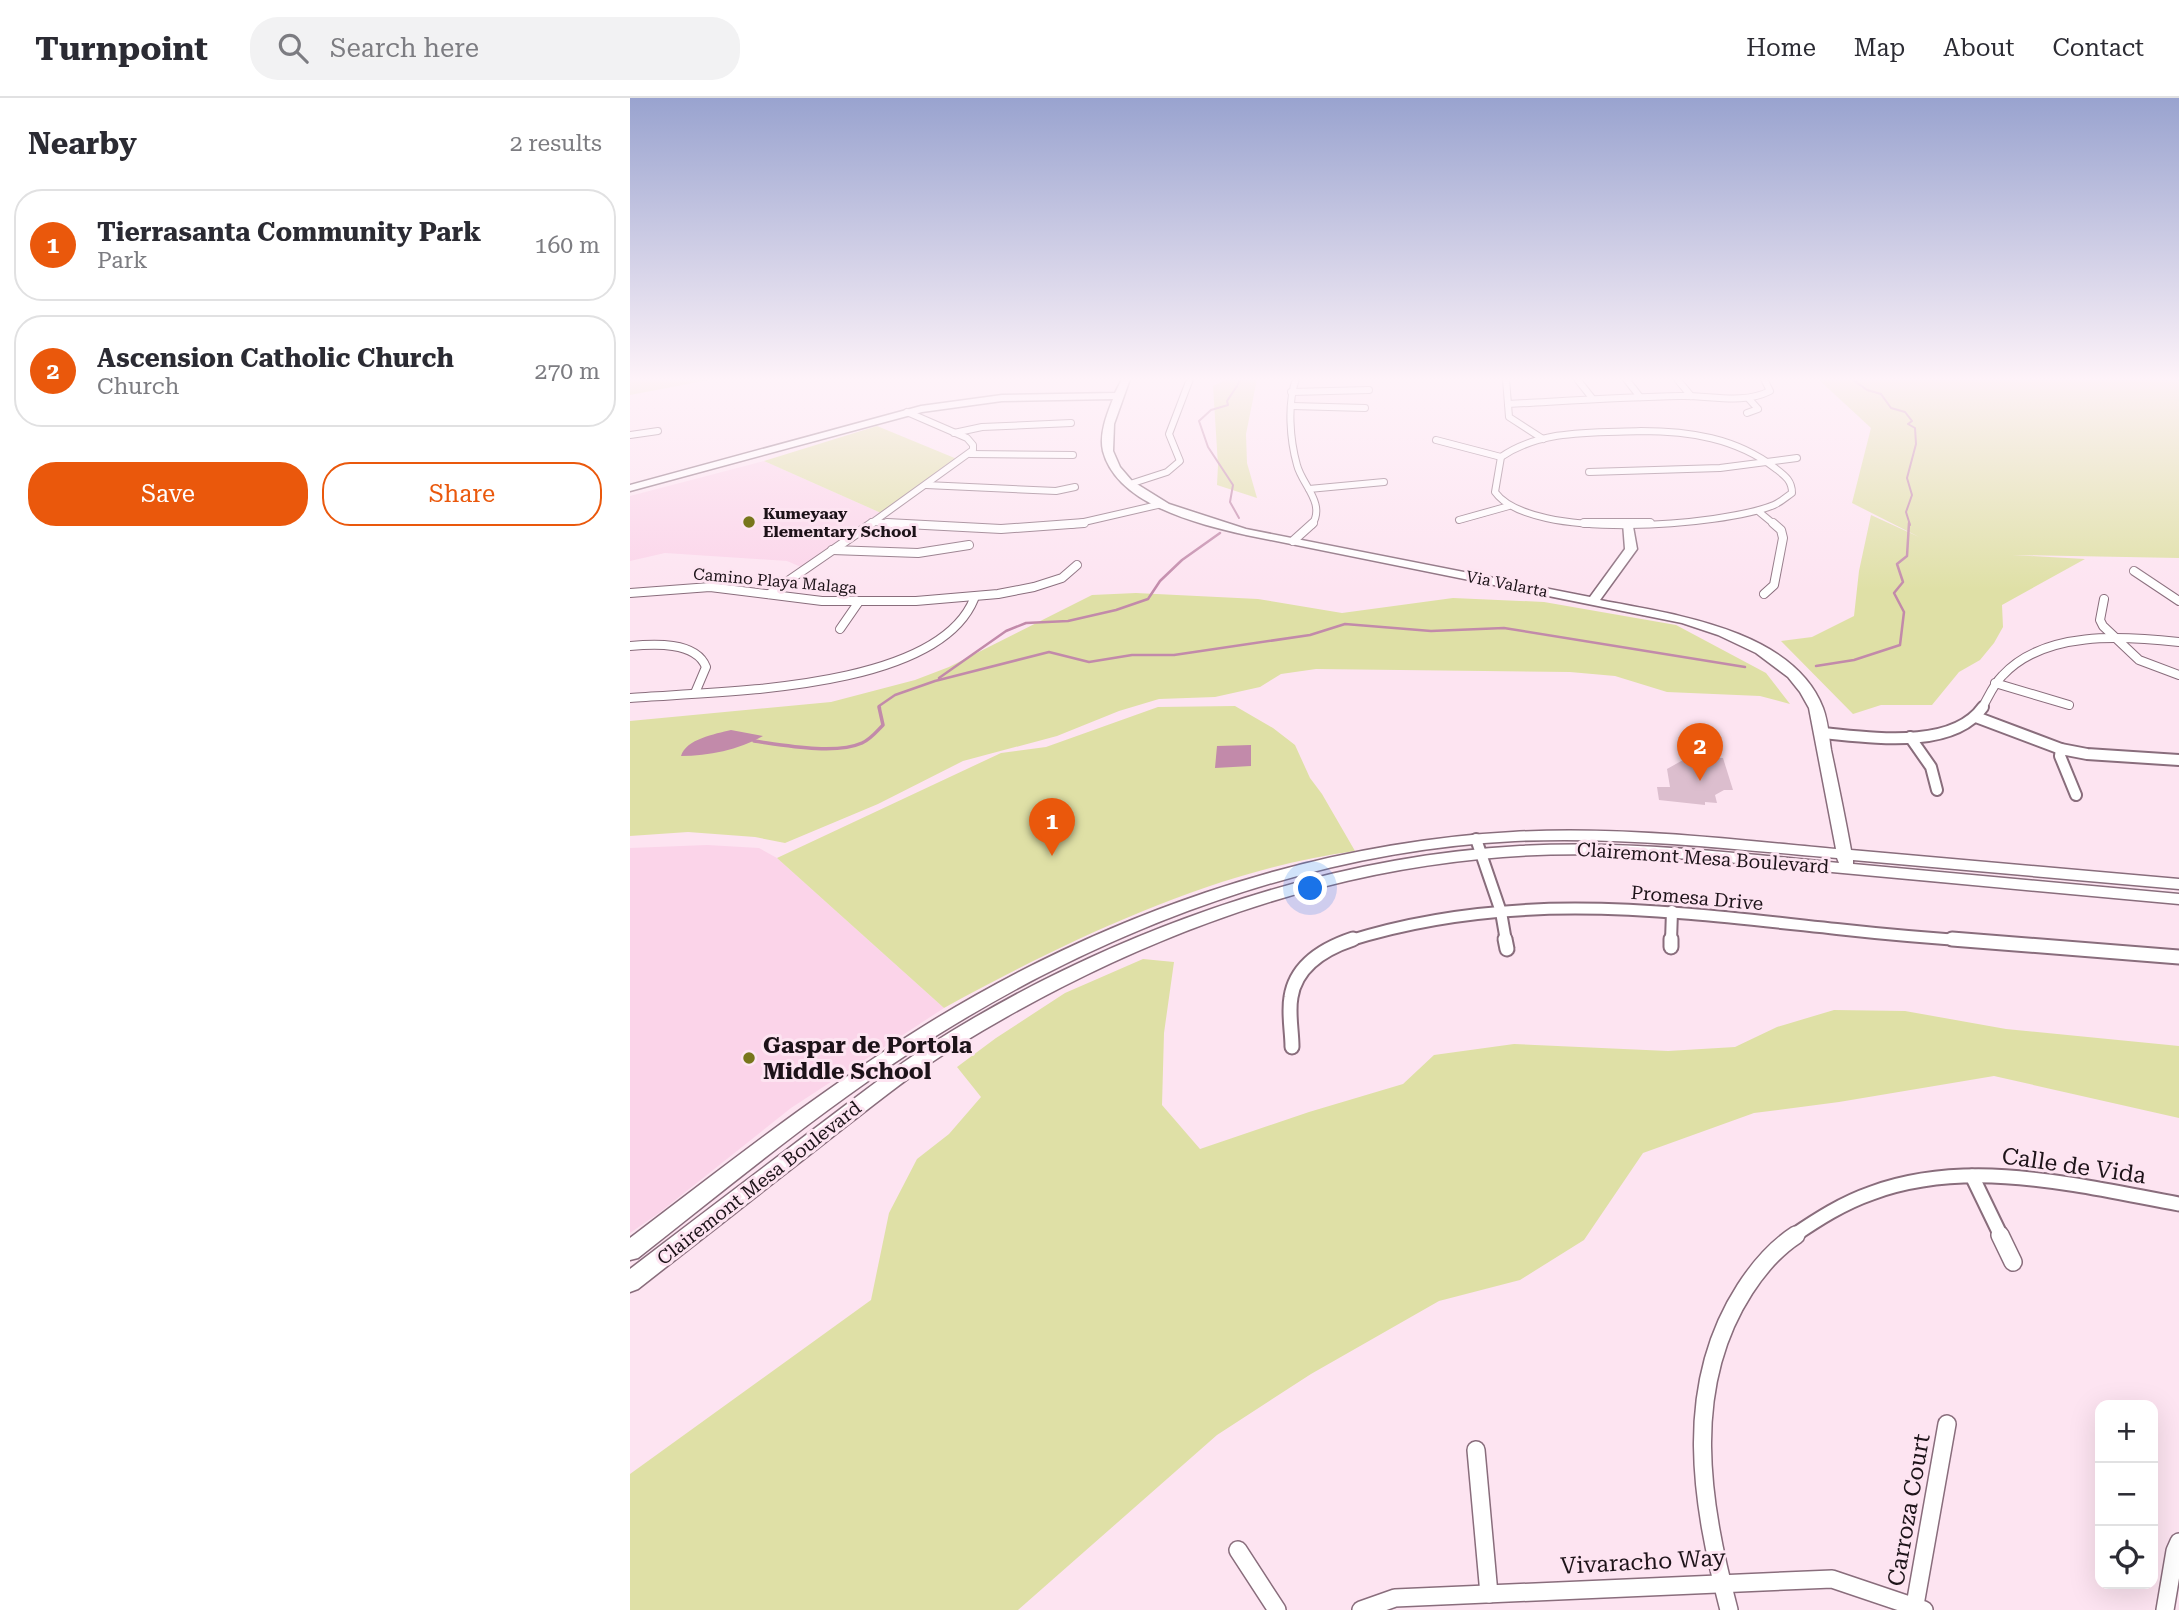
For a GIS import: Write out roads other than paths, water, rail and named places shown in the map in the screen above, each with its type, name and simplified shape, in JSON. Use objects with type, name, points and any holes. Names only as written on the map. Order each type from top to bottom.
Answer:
[{"type":"main road","points":[[630,491],[786,450]]},
{"type":"main road","name":"Via Valarta","points":[[1107,450],[1113,466],[1130,484],[1162,504],[1215,524],[1684,620],[1729,635],[1755,648],[1791,673],[1810,695],[1822,733],[1845,861]]},
{"type":"main road","points":[[1593,601],[1631,549],[1632,537],[1628,523]]},
{"type":"main road","name":"Clairemont Mesa Boulevard","points":[[630,1282],[839,1121],[949,1042],[1097,963],[1157,936],[1246,902],[1478,846]]},
{"type":"main road","name":"Clairemont Mesa Boulevard","points":[[630,1251],[825,1103],[933,1030],[1009,986],[1146,922],[1270,879],[1374,854],[1478,846],[1644,851],[1845,861],[2179,884]]},
{"type":"main road","name":"Clairemont Mesa Boulevard","points":[[1845,861],[2179,899]]},
{"type":"main road","points":[[1246,902],[1262,893],[1271,883],[1270,879]]},
{"type":"street","points":[[769,594],[970,454],[972,450]]},
{"type":"street","points":[[1130,484],[1167,472],[1180,461],[1175,450]]},
{"type":"street","points":[[1293,541],[1309,528],[1316,517],[1316,507],[1297,467],[1296,450]]},
{"type":"street","points":[[1473,450],[1501,457]]},
{"type":"street","points":[[1511,450],[1501,457],[1494,489],[1498,497],[1509,506],[1557,521],[1628,523],[1712,519],[1778,505],[1792,493],[1790,480],[1770,462],[1744,450]]},
{"type":"street","points":[[970,454],[1073,455]]},
{"type":"street","points":[[1589,472],[1698,470],[1797,458]]},
{"type":"street","points":[[1309,489],[1384,482]]},
{"type":"street","points":[[926,485],[1056,491],[1075,487]]},
{"type":"street","points":[[872,522],[1011,529],[1051,527],[1100,521],[1162,504]]},
{"type":"street","points":[[1459,520],[1509,506]]},
{"type":"street","points":[[1758,511],[1781,530],[1783,538],[1774,586],[1764,594]]},
{"type":"street","points":[[832,550],[888,553],[954,549],[969,545]]},
{"type":"street","name":"Camino Playa Malaga","points":[[630,593],[711,587],[858,603],[974,599],[1016,592],[1056,580],[1073,573],[1076,565]]},
{"type":"street","points":[[2134,571],[2179,601]]},
{"type":"street","points":[[630,698],[823,682],[849,677],[940,640],[967,618],[972,611],[974,599]]},
{"type":"street","points":[[2104,599],[2100,620],[2117,638],[2139,660],[2179,675]]},
{"type":"street","points":[[840,629],[858,603]]},
{"type":"street","points":[[1822,733],[1910,737],[1949,731],[1976,717],[1983,710],[1995,683],[2013,665],[2040,651],[2075,642],[2117,638],[2179,642]]},
{"type":"street","points":[[630,646],[689,650],[703,658],[706,666],[704,676],[695,693]]},
{"type":"street","points":[[1995,683],[2069,705]]},
{"type":"street","points":[[1976,717],[2060,749],[2087,754],[2179,760]]},
{"type":"street","points":[[1910,737],[1931,767],[1937,790]]},
{"type":"street","points":[[2060,749],[2060,756],[2076,795]]},
{"type":"street","points":[[1478,846],[1501,912],[1507,949]]},
{"type":"street","name":"Promesa Drive","points":[[1292,1046],[1287,1012],[1292,989],[1306,966],[1318,956],[1340,943],[1402,927],[1501,912],[1551,908],[1672,911],[1858,931],[2179,957]]},
{"type":"street","points":[[1671,947],[1672,911]]},
{"type":"street","points":[[1972,1176],[2013,1262]]},
{"type":"street","name":"Calle de Vida","points":[[1729,1610],[1703,1480],[1702,1411],[1708,1373],[1721,1333],[1751,1277],[1773,1252],[1814,1219],[1842,1204],[1902,1184],[1972,1176],[2036,1179],[2179,1204]]},
{"type":"street","name":"Carroza Court","points":[[1920,1607],[1947,1424]]},
{"type":"street","points":[[1476,1450],[1489,1594]]},
{"type":"street","points":[[2165,1610],[2175,1551],[2179,1542]]},
{"type":"street","points":[[1238,1550],[1277,1610]]},
{"type":"street","name":"Vivaracho Way","points":[[1361,1610],[1395,1598],[1832,1579],[1920,1607]]},
{"type":"waterway","points":[[1210,450],[1233,485],[1230,502],[1239,518]]},
{"type":"waterway","points":[[1910,525],[1906,512],[1912,495],[1907,478],[1915,450]]},
{"type":"waterway","points":[[1816,666],[1854,660],[1900,645],[1904,612],[1894,593],[1903,582],[1897,564],[1907,556],[1909,523]]},
{"type":"waterway","points":[[939,678],[1006,631],[1026,623],[1068,621],[1116,610],[1148,599],[1160,581],[1182,560],[1220,533]]},
{"type":"waterway","points":[[880,708],[879,706],[895,695],[935,681],[1049,652],[1089,662],[1132,655],[1174,655],[1310,635],[1345,624],[1431,631],[1504,628],[1745,667]]},
{"type":"waterway","points":[[754,741],[824,749],[851,747],[868,739],[883,725],[879,707]]},
{"type":"place","name":"Kumeyaay Elementary School","points":[[749,522]]},
{"type":"place","name":"Ascension Catholic Church","points":[[1700,781]]},
{"type":"place","name":"Tierrasanta Community Park","points":[[1052,856]]},
{"type":"place","name":"Gaspar de Portola Middle School","points":[[749,1058]]}]
